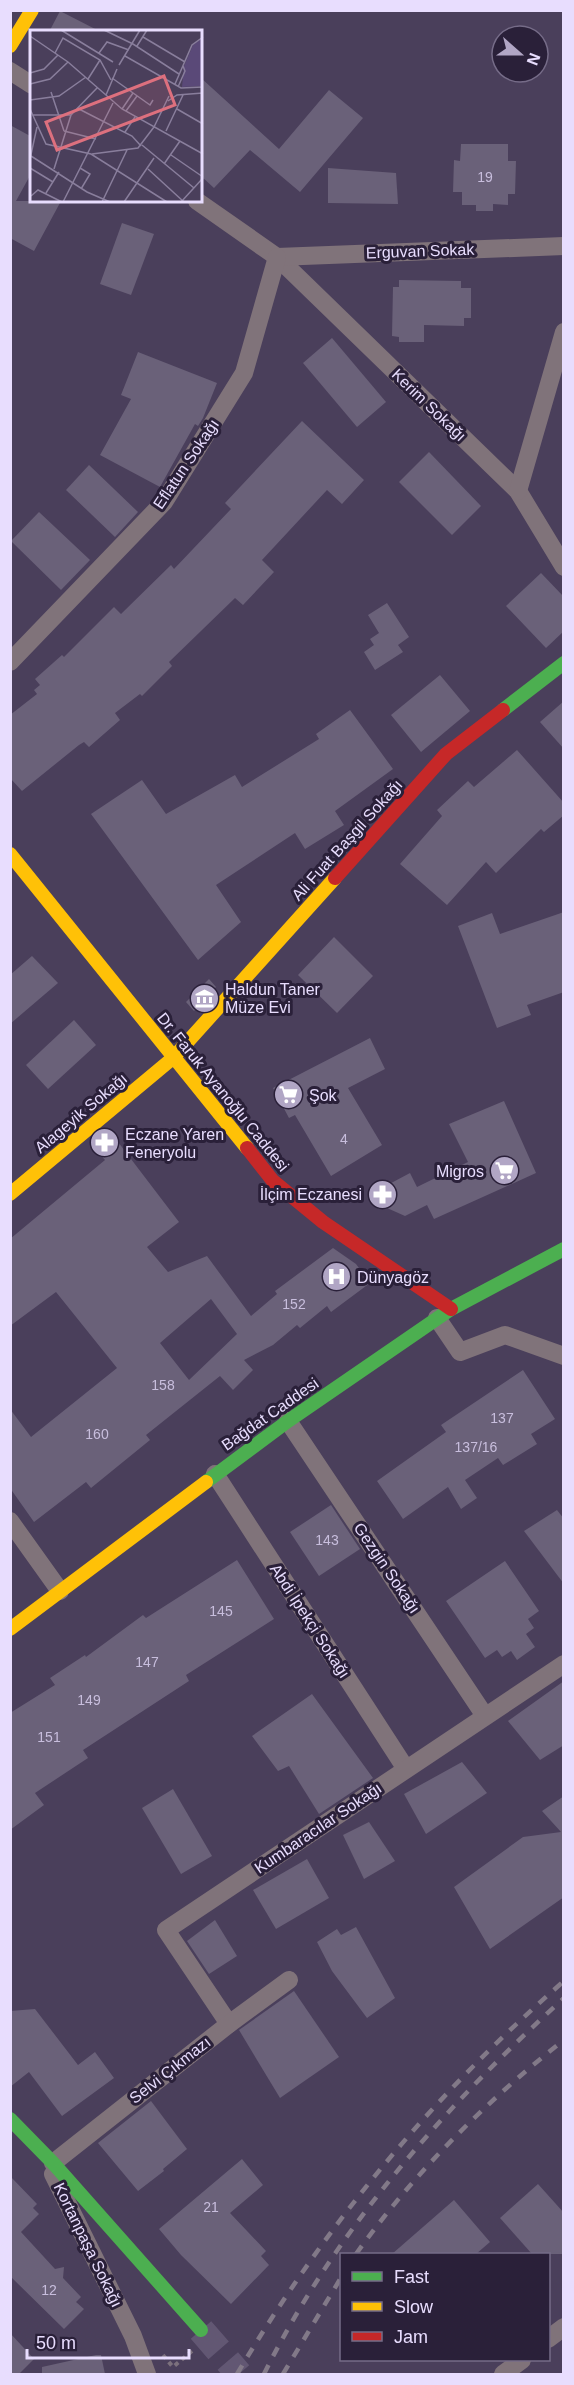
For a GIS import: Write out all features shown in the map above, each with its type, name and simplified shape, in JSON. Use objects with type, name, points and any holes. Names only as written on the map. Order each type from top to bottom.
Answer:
[{"type":"street","points":[[10,46],[32,10]]},
{"type":"street","points":[[10,71],[30,85]]},
{"type":"street","name":"Kerim Sokağı","points":[[199,202],[277,256],[518,491],[564,567]]},
{"type":"street","name":"Erguvan Sokak","points":[[277,256],[564,246]]},
{"type":"street","name":"Eflatun Sokağı","points":[[10,662],[164,502],[244,374],[277,256]]},
{"type":"street","points":[[518,491],[564,332]]},
{"type":"street","name":"Ali Fuat Başgil Sokağı","points":[[173,1058],[446,754],[564,663]]},
{"type":"street","name":"Dr. Faruk Ayanoğlu Caddesi","points":[[10,854],[273,1181],[444,1314]]},
{"type":"street","name":"Alageyik Sokağı","points":[[10,1194],[173,1058]]},
{"type":"street","name":"Bağdat Caddesi","points":[[10,1629],[288,1420],[444,1314],[564,1250]]},
{"type":"street","points":[[444,1314],[460,1352],[505,1335],[564,1356]]},
{"type":"street","name":"Gezgin Sokağı","points":[[288,1420],[485,1716]]},
{"type":"street","name":"Abdi İpekçi Sokağı","points":[[215,1474],[406,1769]]},
{"type":"street","points":[[10,1521],[60,1591]]},
{"type":"street","name":"Kumbaracılar Sokağı","points":[[229,2024],[166,1930],[564,1664]]},
{"type":"street","name":"Selvi Çıkmazı","points":[[47,2157],[289,1980]]},
{"type":"street","points":[[10,2119],[47,2157],[201,2330]]},
{"type":"street","name":"Kortanpaşa Sokağı","points":[[47,2157],[133,2336],[147,2374]]},
{"type":"street","points":[[550,2338],[564,2327]]},
{"type":"street","points":[[503,2374],[521,2361]]},
{"type":"path","points":[[161,2353],[173,2367],[196,2347]]},
{"type":"building","points":[[60,11],[97,30],[50,30]]},
{"type":"building","points":[[202,79],[279,149],[329,90],[363,118],[300,192],[250,150],[214,188],[202,177]]},
{"type":"building","points":[[10,125],[30,136],[30,176],[16,201],[60,202],[34,251],[10,238]]},
{"type":"building","points":[[461,144],[508,144],[508,161],[516,161],[515,194],[508,194],[508,205],[493,204],[493,211],[476,211],[476,205],[462,205],[462,192],[453,192],[454,160],[460,161]]},
{"type":"building","points":[[328,168],[396,173],[398,204],[328,203]]},
{"type":"building","points":[[122,223],[154,234],[131,295],[100,284]]},
{"type":"building","points":[[399,280],[461,281],[461,288],[471,288],[471,318],[464,318],[464,326],[424,325],[424,342],[399,342],[399,337],[392,336],[393,287],[399,287]]},
{"type":"building","points":[[332,338],[386,402],[357,427],[303,363]]},
{"type":"building","points":[[138,352],[217,383],[203,418],[198,426],[195,424],[160,487],[100,455],[131,399],[121,395]]},
{"type":"building","points":[[302,421],[364,480],[342,504],[327,490],[262,560],[274,572],[243,605],[235,598],[169,662],[172,666],[142,696],[140,694],[115,713],[120,720],[89,747],[84,742],[79,745],[22,791],[10,778],[10,715],[37,694],[34,690],[40,685],[35,679],[62,655],[64,657],[114,607],[121,614],[171,565],[174,569],[231,509],[225,503]]},
{"type":"building","points":[[429,452],[481,506],[452,535],[399,482]]},
{"type":"building","points":[[89,465],[138,512],[115,537],[66,490]]},
{"type":"building","points":[[39,512],[90,560],[61,590],[11,541]]},
{"type":"building","points":[[541,573],[564,597],[564,631],[546,648],[506,606]]},
{"type":"building","points":[[387,603],[409,637],[398,645],[403,652],[375,670],[364,652],[374,645],[370,639],[379,633],[368,615]]},
{"type":"building","points":[[440,675],[470,711],[421,752],[391,715]]},
{"type":"building","points":[[564,701],[564,749],[540,722]]},
{"type":"building","points":[[350,710],[393,769],[335,811],[344,825],[305,849],[295,833],[216,885],[241,922],[198,960],[91,814],[142,780],[166,814],[235,775],[242,787],[319,739],[316,734]]},
{"type":"building","points":[[517,750],[564,803],[564,815],[544,832],[541,829],[496,873],[486,862],[447,905],[400,864],[442,816],[437,810],[468,781],[474,787]]},
{"type":"building","points":[[564,912],[564,992],[527,1005],[531,1015],[497,1028],[458,926],[492,913],[500,934]]},
{"type":"building","points":[[334,937],[373,976],[337,1013],[298,975]]},
{"type":"building","points":[[32,956],[58,983],[10,1024],[10,975]]},
{"type":"building","points":[[209,979],[216,987],[194,1011],[186,1002]]},
{"type":"building","points":[[74,1020],[96,1045],[48,1089],[26,1065]]},
{"type":"building","points":[[370,1038],[385,1069],[348,1088],[382,1145],[331,1176],[295,1115],[289,1118],[273,1088]]},
{"type":"building","points":[[504,1101],[536,1173],[434,1219],[427,1205],[405,1216],[387,1208],[378,1190],[410,1173],[417,1187],[468,1162],[449,1124]]},
{"type":"building","points":[[115,1138],[179,1222],[147,1247],[168,1272],[207,1256],[251,1316],[277,1294],[275,1291],[333,1248],[356,1264],[370,1283],[331,1312],[327,1306],[300,1328],[297,1325],[273,1345],[244,1360],[253,1370],[233,1390],[220,1376],[146,1435],[150,1440],[91,1488],[86,1482],[34,1522],[10,1488],[10,1409],[31,1437],[117,1368],[56,1292],[10,1326],[10,1239],[105,1160],[98,1152]],"holes":[[[211,1299],[237,1334],[189,1380],[160,1343]]]},
{"type":"building","points":[[523,1370],[555,1419],[531,1434],[537,1444],[503,1465],[498,1458],[465,1480],[477,1498],[461,1509],[448,1487],[403,1519],[377,1481],[446,1432],[441,1425]]},
{"type":"building","points":[[331,1505],[360,1549],[319,1576],[290,1532]]},
{"type":"building","points":[[557,1510],[564,1519],[564,1584],[524,1531]]},
{"type":"building","points":[[237,1560],[274,1619],[186,1675],[189,1681],[83,1750],[88,1758],[35,1793],[44,1805],[10,1830],[10,1713],[55,1685],[50,1678],[85,1655],[86,1657],[143,1615],[146,1618]]},
{"type":"building","points":[[505,1561],[539,1611],[528,1619],[534,1628],[526,1634],[535,1647],[517,1660],[511,1651],[502,1657],[497,1650],[485,1658],[446,1601]]},
{"type":"building","points":[[564,1681],[564,1745],[540,1760],[508,1721]]},
{"type":"building","points":[[312,1694],[373,1778],[319,1814],[289,1766],[278,1771],[252,1736]]},
{"type":"building","points":[[462,1762],[487,1793],[426,1834],[404,1794]]},
{"type":"building","points":[[173,1789],[212,1856],[181,1874],[142,1808]]},
{"type":"building","points":[[564,1796],[564,1897],[490,1949],[454,1887],[523,1837],[561,1832],[542,1811]]},
{"type":"building","points":[[369,1822],[395,1861],[364,1879],[343,1835]]},
{"type":"building","points":[[307,1859],[329,1898],[276,1929],[253,1890]]},
{"type":"building","points":[[215,1920],[237,1956],[209,1974],[187,1941]]},
{"type":"building","points":[[356,1927],[395,1998],[367,2018],[332,1971],[317,1942],[337,1929],[341,1935]]},
{"type":"building","points":[[294,1991],[339,2057],[280,2098],[239,2030]]},
{"type":"building","points":[[35,2009],[78,2065],[95,2052],[114,2078],[62,2116],[29,2072],[10,2087],[10,2011]]},
{"type":"building","points":[[151,2101],[187,2149],[138,2191],[98,2143]]},
{"type":"building","points":[[242,2159],[263,2185],[230,2213],[266,2251],[261,2256],[269,2265],[231,2304],[181,2255],[159,2229]]},
{"type":"building","points":[[10,2176],[37,2204],[33,2208],[39,2214],[21,2232],[55,2269],[64,2267],[63,2278],[81,2297],[76,2302],[84,2309],[64,2329],[10,2276]]},
{"type":"building","points":[[538,2184],[564,2213],[564,2254],[531,2253],[500,2218]]},
{"type":"building","points":[[454,2200],[490,2242],[477,2253],[393,2253]]},
{"type":"building","points":[[10,2333],[34,2359],[19,2374],[10,2374]]},
{"type":"building","points":[[101,2355],[105,2374],[42,2374],[42,2367]]},
{"type":"tunnel","points":[[201,2330],[239,2374]]},
{"type":"railway","points":[[237,2374],[307,2265],[384,2164],[469,2070],[564,1981]]},
{"type":"railway","points":[[264,2374],[324,2269],[396,2172],[477,2082],[564,1998]]},
{"type":"railway","points":[[357,2253],[402,2195],[452,2140],[506,2088],[564,2040]]},
{"type":"railway","points":[[283,2374],[340,2279]]},
{"type":"traffic: fast","points":[[503,710],[564,663]]},
{"type":"traffic: fast","points":[[206,1482],[288,1421],[451,1309],[564,1249]]},
{"type":"traffic: fast","points":[[10,2119],[53,2163],[201,2330]]},
{"type":"traffic: slow","points":[[10,46],[32,10]]},
{"type":"traffic: slow","points":[[10,854],[247,1148]]},
{"type":"traffic: slow","points":[[10,1194],[173,1058],[335,878]]},
{"type":"traffic: slow","points":[[10,1629],[206,1482]]},
{"type":"traffic: jam","points":[[335,878],[446,754],[503,710]]},
{"type":"traffic: jam","points":[[247,1148],[273,1181],[323,1222],[451,1309]]},
{"type":"place","name":"Haldun Taner Müze Evi","points":[[204,998]]},
{"type":"place","name":"Şok","points":[[288,1095]]},
{"type":"place","name":"Eczane Yaren Feneryolu","points":[[104,1143]]},
{"type":"place","name":"Migros","points":[[505,1171]]},
{"type":"place","name":"İlçim Eczanesi","points":[[383,1194]]},
{"type":"place","name":"Dünyagöz","points":[[336,1277]]}]
